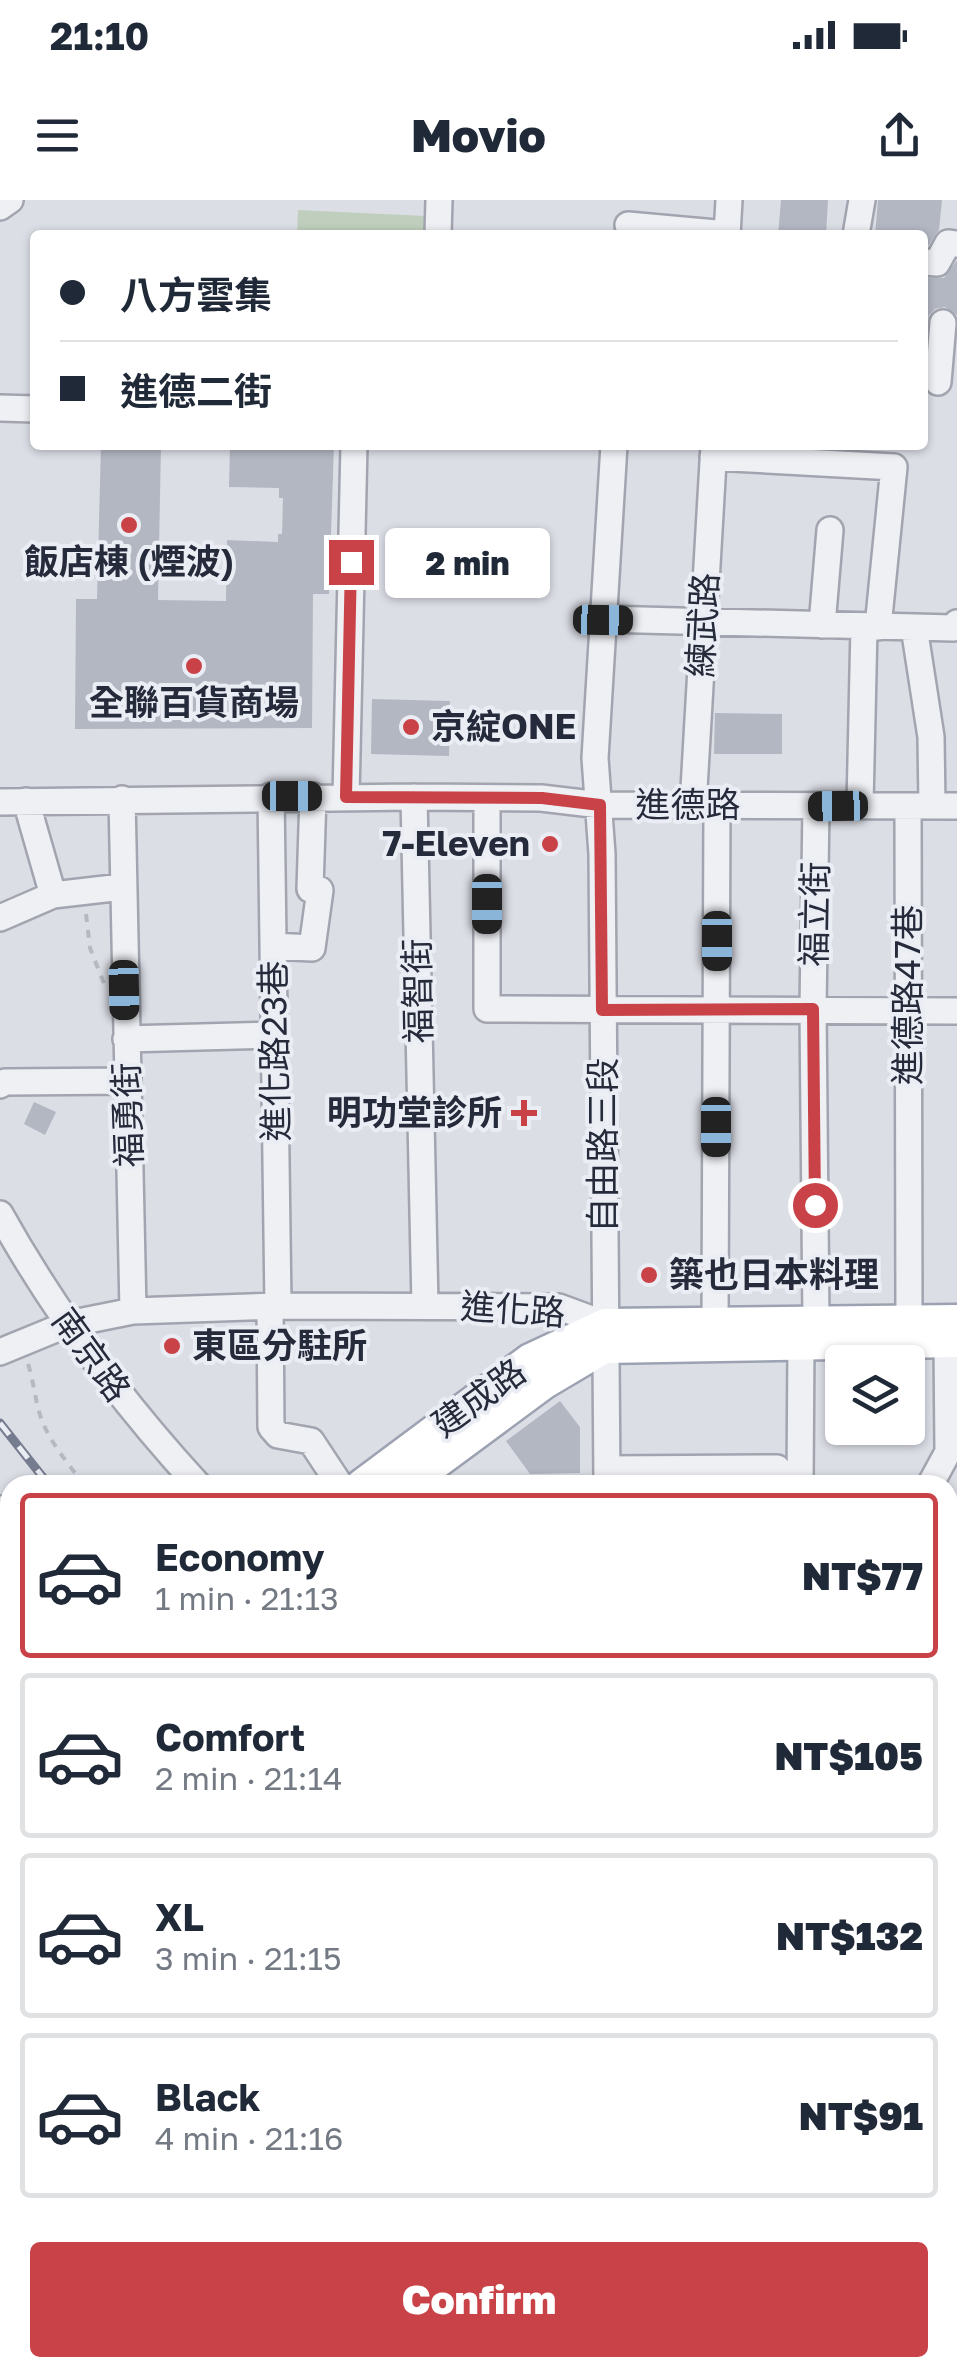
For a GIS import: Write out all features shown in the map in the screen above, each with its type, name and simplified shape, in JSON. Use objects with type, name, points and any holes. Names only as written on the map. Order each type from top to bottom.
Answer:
[{"type":"main road","name":"進化路","points":[[604,1336],[714,1323],[809,1332],[909,1321],[954,1335]]},
{"type":"main road","name":"進化路","points":[[604,1336],[809,1332],[954,1335]]},
{"type":"main road","name":"建成路","points":[[375,1475],[530,1359],[604,1336]]},
{"type":"main road","name":"建成路","points":[[420,1475],[604,1336]]},
{"type":"street","points":[[0,207],[10,200]]},
{"type":"street","points":[[438,230],[439,200]]},
{"type":"street","points":[[727,230],[730,200]]},
{"type":"street","points":[[857,230],[862,200]]},
{"type":"street","points":[[628,220],[694,230]]},
{"type":"street","points":[[928,262],[937,263],[948,243],[957,244]]},
{"type":"street","points":[[939,382],[943,323]]},
{"type":"street","points":[[0,408],[30,409]]},
{"type":"street","points":[[346,797],[354,450]]},
{"type":"street","name":"自由路三段","points":[[607,1475],[600,805],[595,758],[614,450]]},
{"type":"street","points":[[714,451],[894,467],[871,627],[860,806]]},
{"type":"street","name":"練武路","points":[[714,451],[704,622],[705,806],[717,1009],[714,1323]]},
{"type":"street","points":[[822,626],[830,530]]},
{"type":"street","points":[[603,620],[954,628],[957,623]]},
{"type":"street","name":"進德路47巷","points":[[909,1321],[908,1010],[932,806],[931,738],[914,627]]},
{"type":"street","name":"進化路23巷","points":[[270,796],[275,1035],[271,1428],[278,1435],[311,1441],[333,1475]]},
{"type":"street","points":[[273,946],[312,948],[321,898],[320,890],[310,889],[313,796]]},
{"type":"street","name":"進德路","points":[[0,802],[313,796],[542,798],[600,805],[932,806]]},
{"type":"street","name":"福智街","points":[[414,797],[425,1304]]},
{"type":"street","points":[[488,798],[487,1010],[957,1010]]},
{"type":"street","name":"福勇街","points":[[122,800],[133,1311]]},
{"type":"street","points":[[26,801],[53,895]]},
{"type":"street","name":"福立街","points":[[801,1475],[809,1332],[816,806]]},
{"type":"street","points":[[0,918],[53,895],[122,887]]},
{"type":"street","points":[[125,1032],[275,1035]]},
{"type":"street","points":[[0,1085],[128,1081]]},
{"type":"street","name":"南京路","points":[[0,1214],[68,1324],[137,1418],[189,1475]]},
{"type":"street","name":"進化路","points":[[0,1352],[68,1324],[133,1311],[274,1306],[558,1307],[604,1336]]},
{"type":"street","points":[[935,1475],[948,1452],[954,1335]]},
{"type":"street","points":[[645,1475],[777,1468]]},
{"type":"path","points":[[86,912],[90,948],[125,1032]]},
{"type":"path","points":[[27,1360],[37,1389],[40,1416],[52,1441],[77,1475]]},
{"type":"green space","points":[[298,210],[426,216],[425,230],[297,230]]},
{"type":"building","points":[[781,200],[828,200],[826,230],[778,230]]},
{"type":"building","points":[[878,200],[942,200],[939,230],[928,246],[928,230],[875,230]]},
{"type":"building","points":[[957,260],[957,315],[945,307],[935,309],[928,322],[928,278],[944,278]]},
{"type":"building","points":[[101,450],[161,450],[158,600],[226,601],[227,540],[278,542],[278,534],[282,534],[283,498],[279,498],[279,488],[229,487],[230,450],[334,450],[329,594],[313,594],[312,728],[75,729],[76,599],[97,599]]},
{"type":"building","name":"京綻ONE","points":[[372,699],[450,701],[449,756],[371,754]]},
{"type":"building","points":[[715,713],[782,714],[782,754],[714,754]]},
{"type":"building","points":[[34,1102],[56,1112],[45,1135],[24,1124]]},
{"type":"building","points":[[560,1401],[580,1427],[580,1473],[530,1474],[506,1441]]},
{"type":"railway","points":[[0,1423],[41,1475]]},
{"type":"place","name":"飯店棟 (煙波)","points":[[129,525]]},
{"type":"place","name":"全聯百貨商場","points":[[194,666]]},
{"type":"place","name":"京綻ONE","points":[[411,727]]},
{"type":"place","name":"7-Eleven","points":[[550,844]]},
{"type":"place","name":"明功堂診所","points":[[524,1113]]},
{"type":"place","name":"築也日本料理","points":[[649,1275]]},
{"type":"place","name":"東區分駐所","points":[[172,1346]]},
{"type":"route","points":[[351,562],[346,797],[542,798],[600,805],[602,1010],[813,1009],[815,1205]]}]
